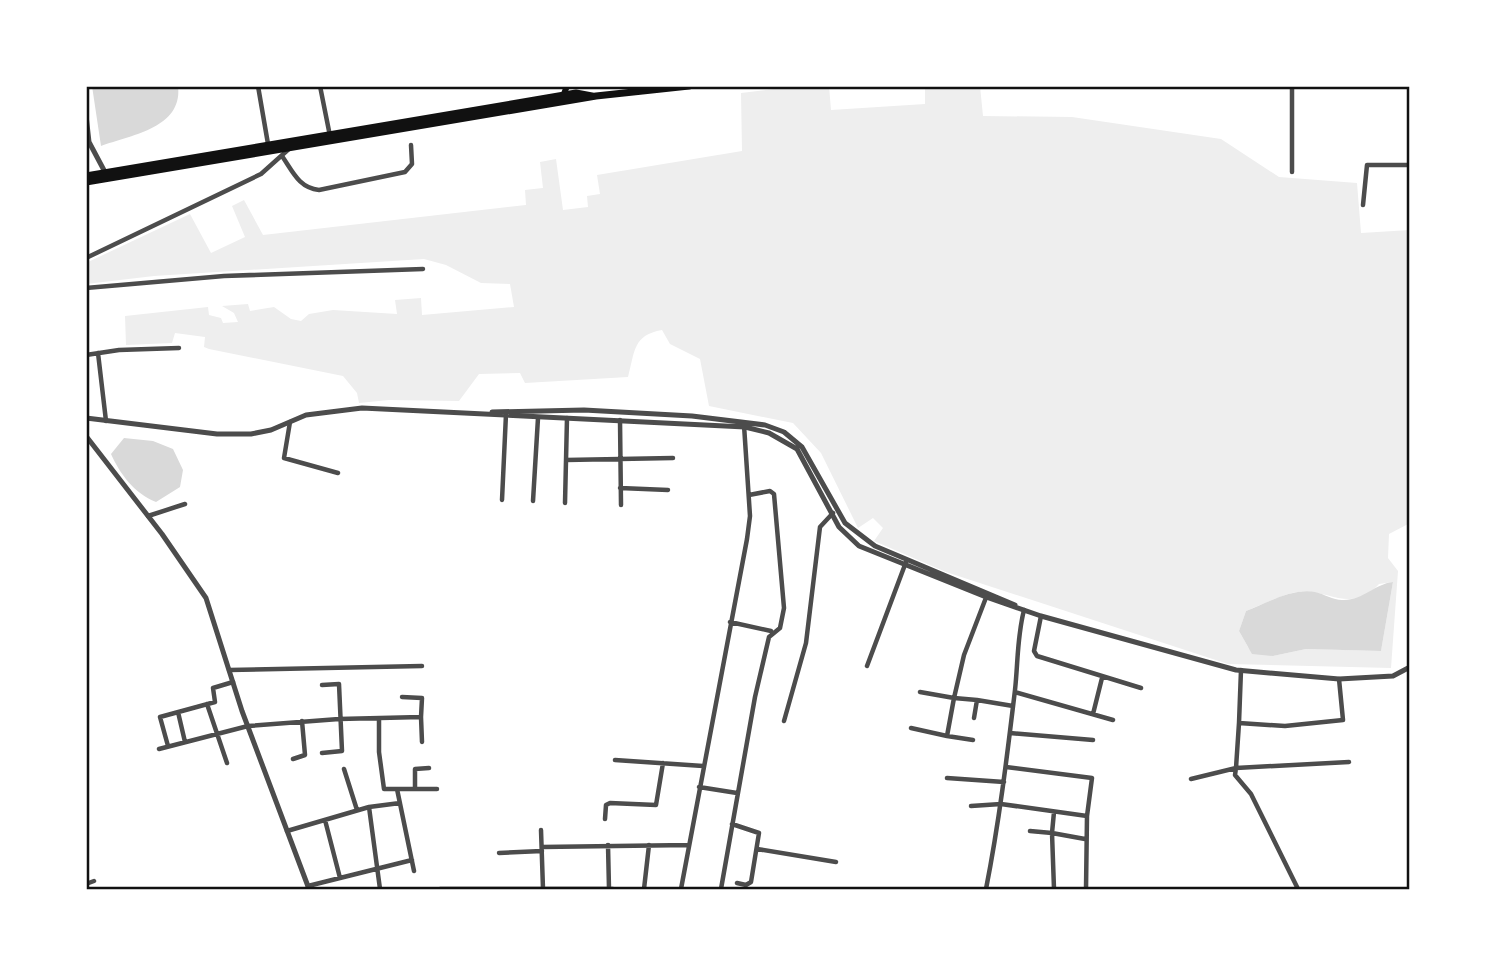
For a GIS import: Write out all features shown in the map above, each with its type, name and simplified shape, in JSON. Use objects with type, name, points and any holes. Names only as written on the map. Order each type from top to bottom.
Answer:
[{"type":"highway","points":[[86,183],[107,176],[268,144],[331,137],[562,100],[576,94],[596,96],[689,86]]},
{"type":"highway","points":[[86,176],[107,176],[290,147],[331,137]]},
{"type":"main road","points":[[562,100],[567,86]]},
{"type":"street","points":[[258,86],[268,144]]},
{"type":"street","points":[[320,86],[331,137]]},
{"type":"street","points":[[1292,86],[1292,172]]},
{"type":"street","points":[[86,116],[89,142],[107,176]]},
{"type":"street","points":[[282,156],[302,185],[307,189],[319,190],[405,173],[412,164],[411,145]]},
{"type":"street","points":[[86,258],[191,210],[261,174],[290,147]]},
{"type":"street","points":[[1363,205],[1367,165],[1410,165]]},
{"type":"street","points":[[86,288],[223,276],[423,269]]},
{"type":"street","points":[[86,355],[179,348]]},
{"type":"street","points":[[98,353],[106,421]]},
{"type":"street","points":[[86,418],[217,435],[261,432],[316,414],[362,408],[492,412],[538,418],[744,424],[769,433],[797,449],[831,515],[839,527],[859,546],[1041,616],[1241,670],[1339,679],[1394,676],[1410,667]]},
{"type":"street","points":[[506,413],[584,410],[744,424],[784,432],[798,442],[837,510],[860,537],[905,563]]},
{"type":"street","points":[[502,500],[506,413]]},
{"type":"street","points":[[534,501],[538,418]]},
{"type":"street","points":[[565,503],[567,418]]},
{"type":"street","points":[[620,419],[621,505]]},
{"type":"street","points":[[290,421],[284,458],[338,473]]},
{"type":"street","points":[[681,889],[747,540],[749,495],[744,424]]},
{"type":"street","points":[[86,436],[206,598],[248,726],[309,888],[412,860]]},
{"type":"street","points":[[566,460],[673,458]]},
{"type":"street","points":[[620,488],[668,490]]},
{"type":"street","points":[[730,622],[772,631],[780,628],[784,608],[774,494],[770,492],[749,495]]},
{"type":"street","points":[[147,516],[185,504]]},
{"type":"street","points":[[784,721],[806,643],[820,527],[837,510]]},
{"type":"street","points":[[867,666],[905,563]]},
{"type":"street","points":[[947,736],[964,655],[987,594]]},
{"type":"street","points":[[986,889],[1006,767],[1021,608]]},
{"type":"street","points":[[1041,616],[1034,654],[1101,678],[1141,688]]},
{"type":"street","points":[[721,889],[755,697],[772,631]]},
{"type":"street","points":[[229,670],[422,666]]},
{"type":"street","points":[[1241,670],[1235,775],[1251,794],[1298,889]]},
{"type":"street","points":[[1093,715],[1101,678]]},
{"type":"street","points":[[1239,723],[1285,726],[1342,720],[1339,679]]},
{"type":"street","points":[[169,746],[160,717],[215,702],[213,688],[233,682]]},
{"type":"street","points":[[322,685],[339,684],[342,751],[322,753]]},
{"type":"street","points":[[920,692],[1013,706]]},
{"type":"street","points":[[1015,692],[1113,720]]},
{"type":"street","points":[[402,697],[422,698],[422,743]]},
{"type":"street","points":[[974,718],[977,700]]},
{"type":"street","points":[[207,704],[227,763]]},
{"type":"street","points":[[178,712],[186,742]]},
{"type":"street","points":[[159,749],[248,726],[339,719],[421,717]]},
{"type":"street","points":[[379,719],[379,752],[384,789],[437,789]]},
{"type":"street","points":[[293,758],[305,755],[302,721]]},
{"type":"street","points":[[911,728],[972,740]]},
{"type":"street","points":[[1010,733],[1093,740]]},
{"type":"street","points":[[615,760],[703,766]]},
{"type":"street","points":[[1191,779],[1236,768],[1349,762]]},
{"type":"street","points":[[605,819],[606,805],[610,803],[653,806],[659,802],[663,763]]},
{"type":"street","points":[[1006,767],[1092,778],[1085,839],[1086,889]]},
{"type":"street","points":[[415,789],[415,769],[429,768]]},
{"type":"street","points":[[344,769],[357,810]]},
{"type":"street","points":[[947,778],[1004,782]]},
{"type":"street","points":[[699,787],[737,793]]},
{"type":"street","points":[[397,789],[414,871]]},
{"type":"street","points":[[287,831],[369,807],[400,803]]},
{"type":"street","points":[[971,806],[1001,804],[1087,817]]},
{"type":"street","points":[[369,807],[380,889]]},
{"type":"street","points":[[1054,812],[1054,889]]},
{"type":"street","points":[[325,820],[340,878]]},
{"type":"street","points":[[732,824],[759,830],[751,882],[746,885],[737,883]]},
{"type":"street","points":[[541,830],[543,889]]},
{"type":"street","points":[[1030,831],[1085,839]]},
{"type":"street","points":[[499,853],[608,845],[689,845]]},
{"type":"street","points":[[440,889],[611,889],[608,845]]},
{"type":"street","points":[[644,889],[649,845]]},
{"type":"street","points":[[757,849],[836,862]]},
{"type":"street","points":[[86,884],[93,881]]},
{"type":"shaded area","points":[[92,86],[178,86],[177,100],[172,112],[153,128],[101,146]]},
{"type":"shaded area","points":[[797,86],[829,86],[831,110],[925,104],[925,86],[980,86],[983,116],[1072,117],[1221,139],[1279,177],[1357,183],[1361,233],[1410,230],[1410,523],[1389,534],[1388,558],[1398,571],[1391,668],[1228,664],[946,572],[874,541],[883,528],[873,518],[858,528],[821,453],[793,423],[709,406],[700,359],[670,344],[662,330],[652,332],[640,340],[628,377],[525,383],[520,373],[479,374],[459,401],[389,400],[359,403],[357,393],[343,376],[209,349],[204,347],[205,337],[175,333],[172,343],[126,345],[125,316],[208,307],[209,315],[221,318],[223,323],[238,322],[234,313],[222,306],[248,304],[250,311],[274,307],[291,319],[301,321],[309,314],[333,310],[397,314],[395,300],[421,298],[422,315],[514,307],[510,284],[481,283],[446,265],[424,259],[154,276],[86,284],[86,263],[190,214],[211,253],[245,237],[232,206],[244,200],[263,235],[526,205],[525,190],[543,188],[540,162],[556,159],[563,210],[588,207],[587,196],[600,194],[597,175],[742,151],[741,93]],"holes":[[[1393,582],[1381,651],[1306,649],[1273,656],[1248,647],[1239,631],[1246,611],[1292,593],[1304,591],[1337,598],[1357,598],[1379,584]]]},
{"type":"shaded area","points":[[124,438],[153,441],[173,449],[183,470],[180,487],[156,502],[134,488],[123,476],[111,454]]},
{"type":"shaded area","points":[[1393,582],[1381,651],[1306,649],[1273,656],[1252,654],[1239,631],[1246,611],[1289,594],[1306,591],[1349,600]]}]
